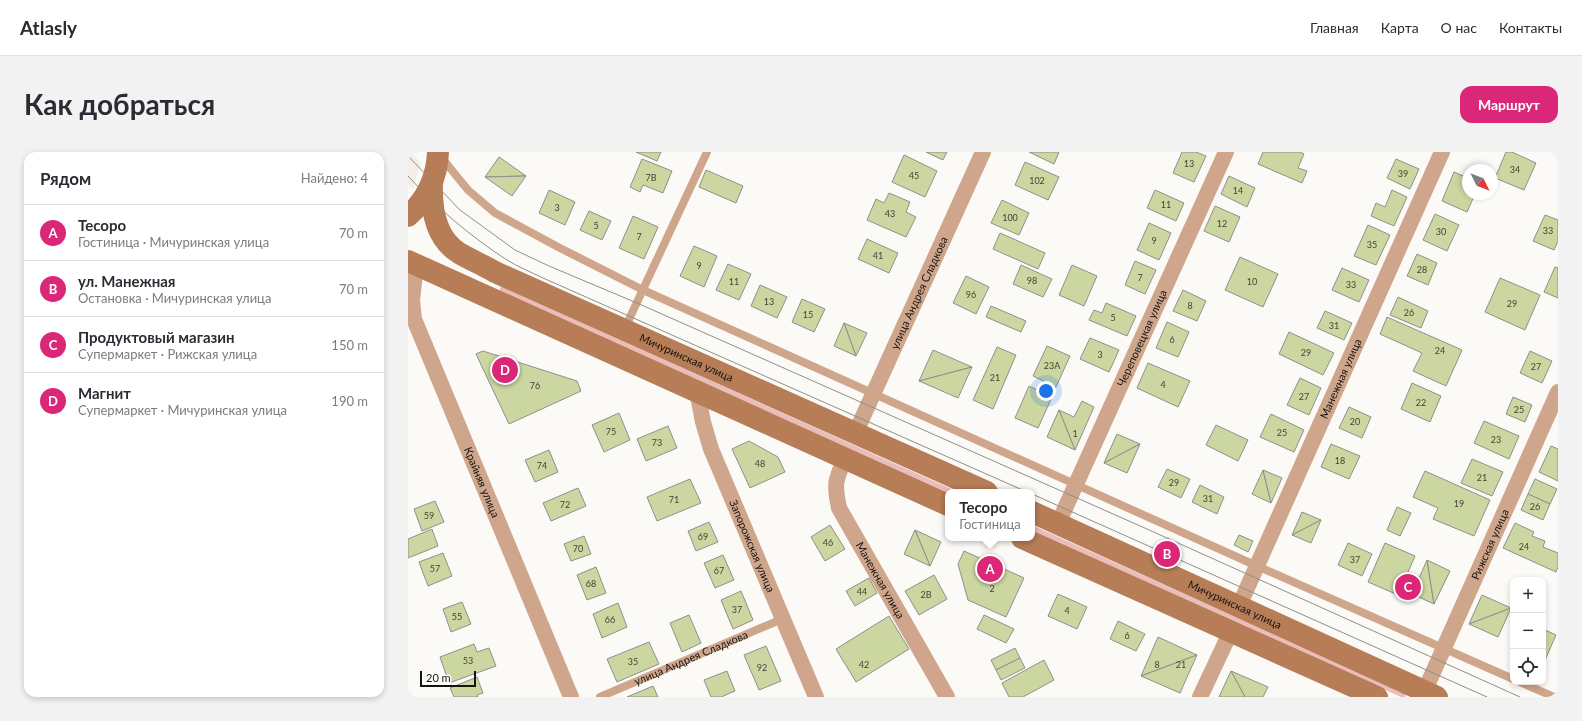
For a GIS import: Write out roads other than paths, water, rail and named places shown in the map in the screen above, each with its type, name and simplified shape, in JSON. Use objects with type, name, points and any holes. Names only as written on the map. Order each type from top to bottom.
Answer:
[{"type":"main road","points":[[408,216],[416,209],[426,196],[437,168],[438,152]]},
{"type":"main road","name":"Мичуринская улица","points":[[432,183],[431,201],[437,225],[444,238],[458,252],[495,272],[980,489]]},
{"type":"main road","points":[[412,263],[945,504]]},
{"type":"main road","name":"Мичуринская улица","points":[[1035,513],[1239,606],[1428,695]]},
{"type":"main road","points":[[1029,541],[1377,697]]},
{"type":"street","name":"улица Андрея Сладкова","points":[[856,434],[983,152]]},
{"type":"street","name":"Череповецкая улица","points":[[1058,524],[1226,152]]},
{"type":"street","name":"Манежная улица","points":[[1239,606],[1442,152]]},
{"type":"street","name":"Крайняя улица","points":[[412,263],[412,300],[414,319],[570,697]]},
{"type":"street","name":"Запорожская улица","points":[[697,391],[703,422],[711,449],[816,697]]},
{"type":"street","name":"Рижская улица","points":[[1428,695],[1444,648],[1558,392]]},
{"type":"street","name":"Манежная улица","points":[[845,458],[837,477],[835,490],[839,508],[947,697]]},
{"type":"street","points":[[1200,697],[1231,631]]},
{"type":"lane","points":[[438,152],[468,190],[496,213],[558,247],[643,290],[1257,566],[1510,678]]},
{"type":"lane","points":[[625,329],[707,152]]},
{"type":"lane","name":"улица Андрея Сладкова","points":[[600,697],[782,619]]},
{"type":"lane","points":[[1527,685],[1554,697]]},
{"type":"tram line","points":[[408,156],[460,210],[515,250],[1147,529],[1520,697]]},
{"type":"tram line","points":[[408,176],[454,221],[480,241],[516,265],[1020,489]]},
{"type":"tram line","points":[[1035,495],[1487,697]]},
{"type":"place","name":"Магнит","points":[[505,370]]},
{"type":"place","name":"ул. Манежная","points":[[1167,554]]},
{"type":"place","name":"Тесоро","points":[[990,569]]},
{"type":"place","name":"Продуктовый магазин","points":[[1408,587]]}]
